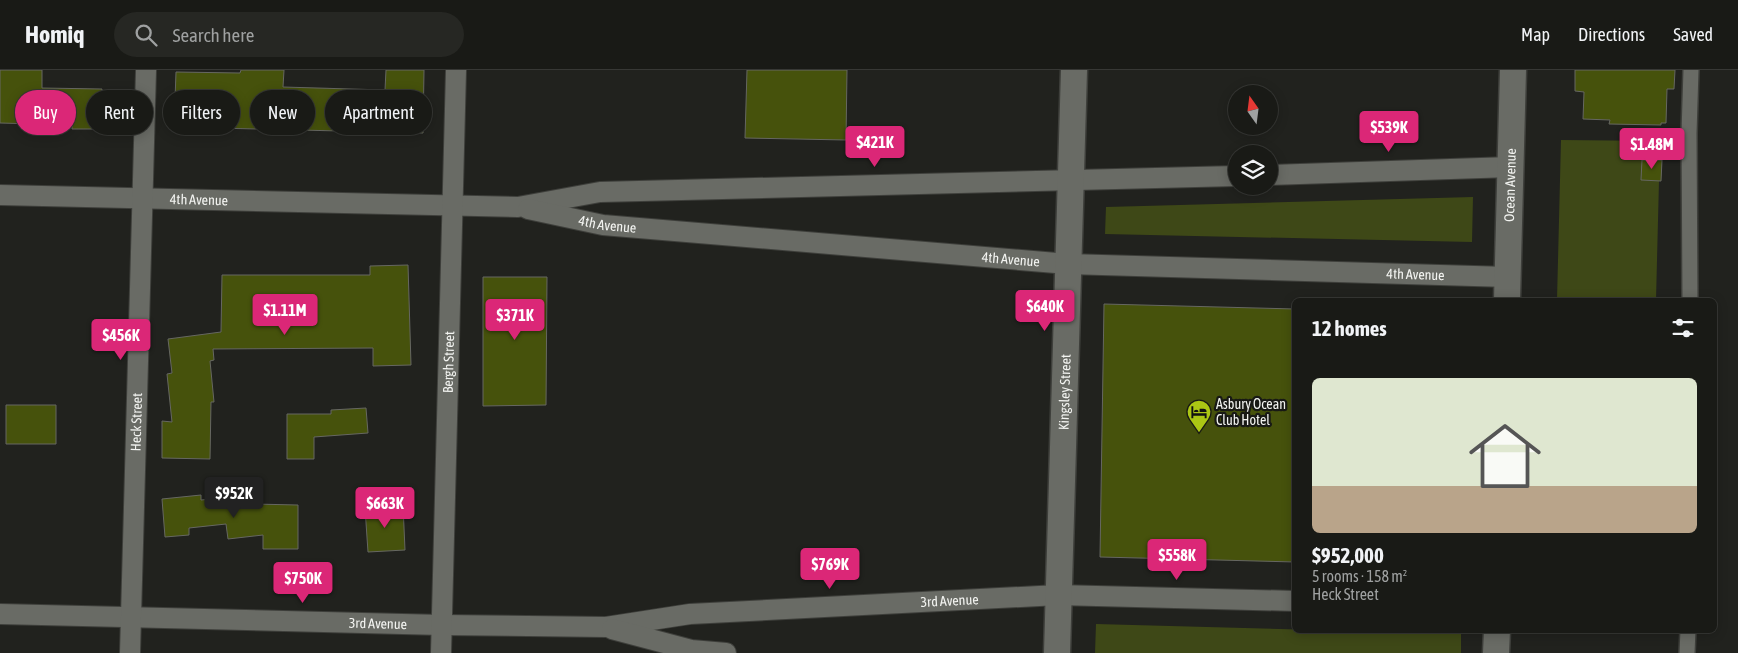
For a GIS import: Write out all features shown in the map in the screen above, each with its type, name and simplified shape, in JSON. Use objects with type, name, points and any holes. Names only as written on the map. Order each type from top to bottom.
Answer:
[{"type":"street","name":"Heck Street","points":[[130,653],[146,70]]},
{"type":"street","name":"Bergh Street","points":[[442,653],[456,70]]},
{"type":"street","name":"Kingsley Street","points":[[1057,653],[1074,70]]},
{"type":"street","name":"Ocean Avenue","points":[[1508,288],[1513,70]]},
{"type":"street","points":[[1690,298],[1689,133],[1691,70]]},
{"type":"street","points":[[1278,174],[1511,167]]},
{"type":"street","name":"4th Avenue","points":[[518,207],[600,192],[1228,176]]},
{"type":"street","name":"4th Avenue","points":[[0,195],[518,207],[603,225],[1068,264],[1508,288]]},
{"type":"street","name":"3rd Avenue","points":[[0,614],[442,625],[606,627],[690,614],[1058,595],[1292,601]]},
{"type":"street","name":"3rd Avenue","points":[[606,627],[691,650],[726,653]]},
{"type":"street","points":[[1496,653],[1497,633]]},
{"type":"street","points":[[1687,653],[1688,633]]},
{"type":"green space","points":[[1561,140],[1661,141],[1659,160],[1662,160],[1661,181],[1659,181],[1656,298],[1557,298]]},
{"type":"green space","points":[[1473,197],[1472,242],[1105,234],[1106,207]]},
{"type":"green space","points":[[1096,624],[1292,629],[1292,633],[1461,634],[1461,653],[1095,653]]},
{"type":"building","points":[[0,70],[42,70],[42,88],[102,89],[86,90],[86,129],[76,129],[76,90],[15,90],[15,123],[0,123]]},
{"type":"building","points":[[241,70],[284,70],[283,87],[385,90],[325,90],[325,131],[315,130],[315,90],[250,90],[250,129],[240,129],[240,90],[175,90],[176,72],[240,73]]},
{"type":"building","points":[[386,70],[424,70],[424,90],[385,90]]},
{"type":"building","points":[[747,70],[847,70],[846,140],[745,138]]},
{"type":"building","points":[[1575,70],[1675,70],[1674,89],[1667,89],[1666,123],[1661,123],[1661,125],[1609,124],[1610,120],[1583,119],[1584,92],[1575,91]]},
{"type":"building","points":[[1642,160],[1662,160],[1661,181],[1641,180]]},
{"type":"building","points":[[408,265],[411,365],[373,366],[373,348],[213,349],[214,360],[210,361],[214,402],[211,402],[210,459],[162,458],[162,421],[172,422],[167,374],[172,373],[168,339],[221,332],[222,275],[370,275],[370,266]]},
{"type":"building","points":[[483,277],[547,277],[546,405],[483,406]]},
{"type":"building","name":"Asbury Ocean Club Hotel","points":[[1104,304],[1292,309],[1292,562],[1100,557]]},
{"type":"building","points":[[6,405],[56,405],[56,444],[6,444]]},
{"type":"building","points":[[366,408],[368,433],[314,437],[314,459],[287,459],[287,414],[331,414],[331,410]]},
{"type":"building","points":[[201,495],[201,500],[252,495],[253,504],[298,505],[298,549],[263,549],[263,535],[228,539],[226,524],[189,528],[189,535],[165,537],[162,499]]},
{"type":"building","points":[[403,505],[405,550],[368,552],[365,508]]},
{"type":"place","name":"Asbury Ocean Club Hotel","points":[[1199,433]]}]
